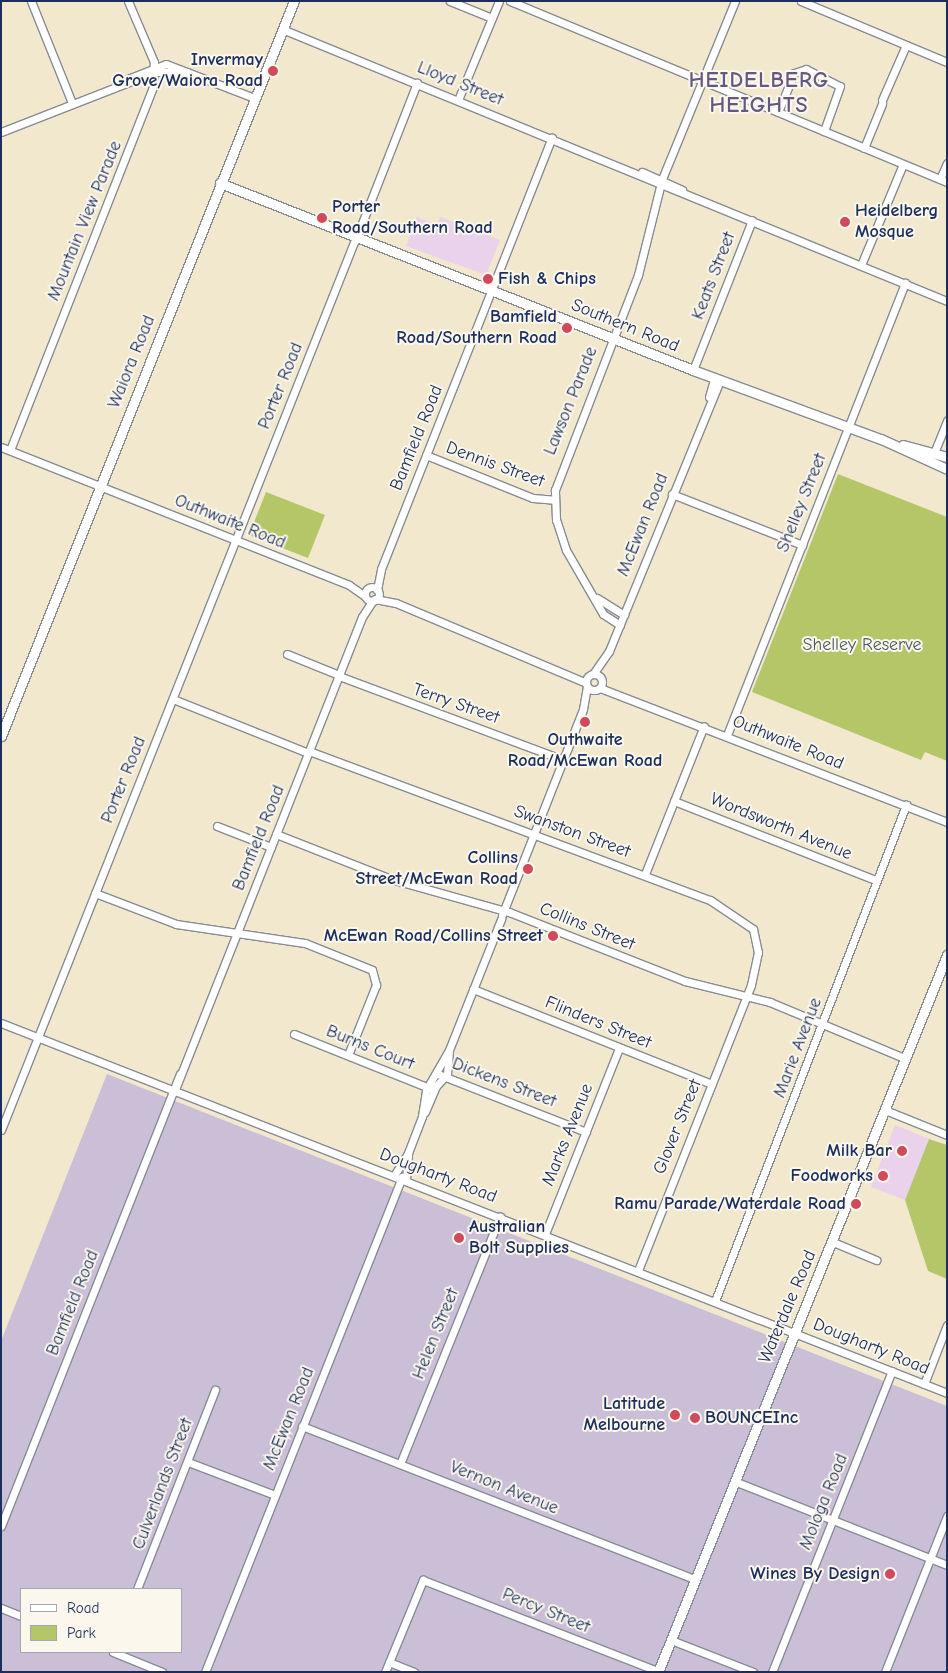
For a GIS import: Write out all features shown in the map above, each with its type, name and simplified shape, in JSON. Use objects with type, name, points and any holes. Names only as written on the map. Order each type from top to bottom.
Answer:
[{"type":"main road","name":"Waiora Road","points":[[1,736],[294,1]]},
{"type":"main road","name":"Southern Road","points":[[220,183],[717,380],[881,439],[947,469]]},
{"type":"main road","name":"Southern Road","points":[[881,439],[947,457]]},
{"type":"main road","name":"Waterdale Road","points":[[658,1672],[694,1579],[833,1242],[947,955]]},
{"type":"street","points":[[32,1],[72,103]]},
{"type":"street","points":[[128,1],[155,69]]},
{"type":"street","points":[[450,1],[492,18]]},
{"type":"street","points":[[458,100],[499,1]]},
{"type":"street","points":[[510,1],[943,180],[947,163]]},
{"type":"street","name":"Lawson Parade","points":[[620,625],[603,614],[562,540],[554,500],[560,470],[638,275],[661,182],[735,1]]},
{"type":"street","points":[[801,1],[946,60]]},
{"type":"street","name":"Lloyd Street","points":[[282,29],[947,300]]},
{"type":"street","points":[[864,148],[906,45]]},
{"type":"street","points":[[1,132],[155,69],[173,65],[254,98]]},
{"type":"street","points":[[778,112],[794,73],[806,68],[840,86],[824,131]]},
{"type":"street","name":"Mountain View Parade","points":[[10,450],[151,94],[155,69]]},
{"type":"street","name":"Porter Road","points":[[1,1130],[417,84]]},
{"type":"street","name":"Bamfield Road","points":[[1,1526],[362,617],[365,596],[381,569],[552,138]]},
{"type":"street","points":[[861,265],[903,164]]},
{"type":"street","name":"Keats Street","points":[[693,370],[752,220]]},
{"type":"street","name":"Shelley Street","points":[[727,734],[905,283]]},
{"type":"street","name":"McEwan Road","points":[[205,1672],[401,1176],[431,1088],[442,1075],[449,1050],[564,760],[583,709],[589,680],[605,659],[620,625],[717,380]]},
{"type":"street","points":[[934,453],[947,421]]},
{"type":"street","name":"Outhwaite Road","points":[[1,447],[349,584],[369,587],[378,591]]},
{"type":"street","name":"Dennis Street","points":[[426,455],[533,498],[554,500]]},
{"type":"street","points":[[672,494],[802,545]]},
{"type":"street","name":"Bamfield Road","points":[[362,617],[378,591],[381,569]]},
{"type":"street","name":"Outhwaite Road","points":[[349,584],[365,596]]},
{"type":"street","points":[[378,591],[396,603],[589,680]]},
{"type":"street","points":[[365,596],[374,600],[396,603]]},
{"type":"street","name":"Lawson Parade","points":[[594,596],[624,615]]},
{"type":"street","name":"Terry Street","points":[[287,654],[564,760]]},
{"type":"street","name":"McEwan Road","points":[[583,709],[598,689],[602,679],[605,659]]},
{"type":"street","name":"Outhwaite Road","points":[[589,680],[602,679],[618,692]]},
{"type":"street","name":"Outhwaite Road","points":[[589,680],[598,689],[618,692],[947,822]]},
{"type":"street","name":"Swanston Street","points":[[172,699],[456,810],[535,832],[727,908],[753,929],[757,957],[746,996]]},
{"type":"street","points":[[645,874],[704,726]]},
{"type":"street","name":"Wordsworth Avenue","points":[[674,801],[876,880]]},
{"type":"street","name":"Marie Avenue","points":[[715,1301],[825,1024],[876,880],[906,805]]},
{"type":"street","points":[[217,826],[271,847]]},
{"type":"street","name":"Collins Street","points":[[276,834],[391,879],[504,911],[678,979],[746,996],[825,1024],[906,1057]]},
{"type":"street","points":[[95,892],[176,924],[309,944],[375,973],[376,985],[348,1055]]},
{"type":"street","name":"Flinders Street","points":[[473,989],[712,1084]]},
{"type":"street","name":"Glover Street","points":[[638,1270],[746,996]]},
{"type":"street","name":"Dougharty Road","points":[[1,1023],[174,1092],[401,1176],[947,1393]]},
{"type":"street","name":"Burns Court","points":[[294,1034],[431,1088]]},
{"type":"street","name":"Marks Avenue","points":[[545,1234],[619,1048]]},
{"type":"street","name":"Dickens Street","points":[[442,1075],[586,1132]]},
{"type":"street","points":[[885,1110],[947,1134]]},
{"type":"street","name":"McEwan Road","points":[[401,1176],[408,1153]]},
{"type":"street","name":"Helen Street","points":[[400,1464],[500,1216]]},
{"type":"street","points":[[833,1242],[876,1260]]},
{"type":"street","points":[[924,1384],[947,1325]]},
{"type":"street","name":"Mologa Road","points":[[772,1672],[892,1371]]},
{"type":"street","name":"Culverlands Street","points":[[137,1588],[215,1390]]},
{"type":"street","name":"Vernon Avenue","points":[[302,1426],[694,1579]]},
{"type":"street","points":[[188,1462],[275,1495]]},
{"type":"street","points":[[734,1481],[947,1565]]},
{"type":"street","points":[[885,1672],[947,1516]]},
{"type":"street","name":"Percy Street","points":[[389,1662],[423,1580],[658,1672]]},
{"type":"street","points":[[1,1608],[20,1616]]},
{"type":"street","points":[[671,1640],[754,1672]]},
{"type":"street","points":[[115,1653],[162,1672]]},
{"type":"street","points":[[385,1672],[389,1662],[414,1672]]},
{"type":"shaded area","points":[[417,217],[437,225],[440,217],[500,240],[486,275],[406,246]]},
{"type":"shaded area","points":[[107,1074],[947,1406],[947,1672],[1,1672],[1,1341]]},
{"type":"shaded area","points":[[895,1125],[929,1139],[905,1200],[871,1187]]},
{"type":"green space","name":"Shelley Reserve","points":[[838,474],[947,517],[947,761],[925,752],[921,760],[752,692]]},
{"type":"green space","points":[[266,492],[325,515],[308,558],[249,535]]},
{"type":"green space","points":[[929,1139],[947,1145],[947,1279],[928,1271],[905,1200]]},
{"type":"place","name":"Invermay Grove/Waiora Road","points":[[273,71]]},
{"type":"place","name":"Porter Road/Southern Road","points":[[322,218]]},
{"type":"place","name":"Heidelberg Mosque","points":[[845,222]]},
{"type":"place","name":"Fish & Chips","points":[[488,279]]},
{"type":"place","name":"Bamfield Road/Southern Road","points":[[567,328]]},
{"type":"place","name":"Outhwaite Road/McEwan Road","points":[[585,722]]},
{"type":"place","name":"Collins Street/McEwan Road","points":[[528,869]]},
{"type":"place","name":"McEwan Road/Collins Street","points":[[553,936]]},
{"type":"place","name":"Milk Bar","points":[[902,1151]]},
{"type":"place","name":"Foodworks","points":[[883,1176]]},
{"type":"place","name":"Ramu Parade/Waterdale Road","points":[[856,1204]]},
{"type":"place","name":"Australian Bolt Supplies","points":[[459,1238]]},
{"type":"place","name":"Latitude Melbourne","points":[[675,1415]]},
{"type":"place","name":"BOUNCEInc","points":[[695,1418]]},
{"type":"place","name":"Wines By Design","points":[[890,1574]]},
{"type":"district","name":"HEIDELBERG HEIGHTS","points":[[759,92]]}]
